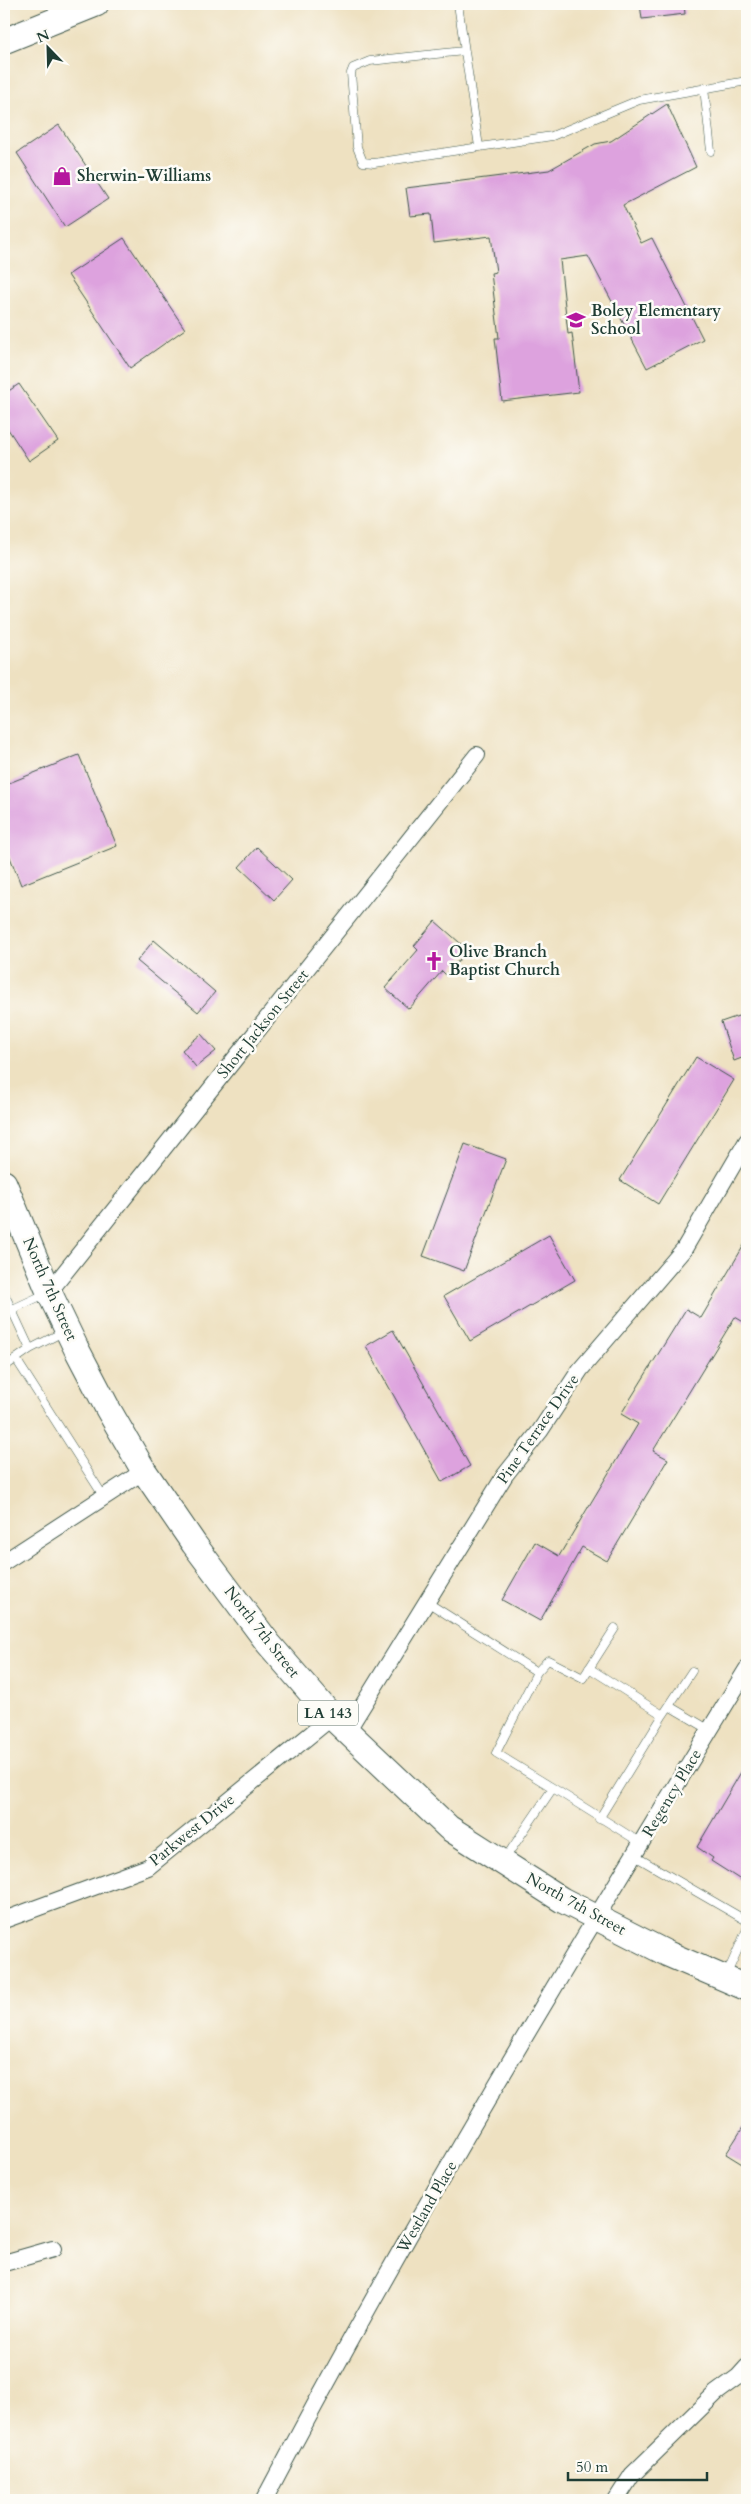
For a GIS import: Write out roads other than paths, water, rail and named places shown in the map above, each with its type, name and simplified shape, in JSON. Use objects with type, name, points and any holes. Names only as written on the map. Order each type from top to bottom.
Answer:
[{"type":"main road","points":[[4,41],[96,4]]},
{"type":"main road","name":"North 7th Street","points":[[4,1187],[49,1292],[108,1409],[144,1471],[194,1544],[268,1643],[340,1724],[449,1828],[562,1900],[668,1954],[736,1983]]},
{"type":"street","name":"Short Jackson Street","points":[[49,1292],[477,755]]},
{"type":"street","name":"Pine Terrace Drive","points":[[340,1724],[427,1602],[505,1475],[540,1431],[580,1370],[684,1249],[747,1141]]},
{"type":"street","points":[[5,1558],[144,1471]]},
{"type":"street","name":"Regency Place","points":[[596,1917],[747,1669]]},
{"type":"street","name":"Parkwest Drive","points":[[4,1920],[148,1867],[340,1724]]},
{"type":"street","name":"Westland Place","points":[[264,2500],[335,2365],[596,1917]]},
{"type":"street","points":[[4,2263],[53,2249]]},
{"type":"street","points":[[616,2500],[632,2475],[716,2393],[738,2377],[747,2367]]},
{"type":"lane","points":[[458,4],[479,147]]},
{"type":"lane","points":[[464,51],[370,61],[353,68],[351,73],[357,147],[363,162],[374,163],[552,136],[639,100],[747,81]]},
{"type":"lane","points":[[704,88],[711,151]]},
{"type":"lane","points":[[8,1311],[49,1292]]},
{"type":"lane","points":[[4,1293],[8,1311],[30,1349]]},
{"type":"lane","points":[[4,1367],[30,1349],[68,1330]]},
{"type":"lane","points":[[16,1359],[104,1497]]},
{"type":"lane","points":[[427,1602],[537,1672]]},
{"type":"lane","points":[[614,1628],[583,1678],[548,1660],[537,1672],[496,1753],[553,1788],[599,1819],[637,1849],[747,1922]]},
{"type":"lane","points":[[590,1668],[663,1715]]},
{"type":"lane","points":[[599,1819],[692,1671]]},
{"type":"lane","points":[[669,1706],[710,1730]]},
{"type":"lane","points":[[503,1862],[553,1788]]},
{"type":"lane","points":[[736,1983],[747,1930]]},
{"type":"place","name":"Sherwin-Williams","points":[[62,176]]},
{"type":"place","name":"Boley Elementary School","points":[[576,320]]},
{"type":"place","name":"Olive Branch Baptist Church","points":[[434,961]]}]
